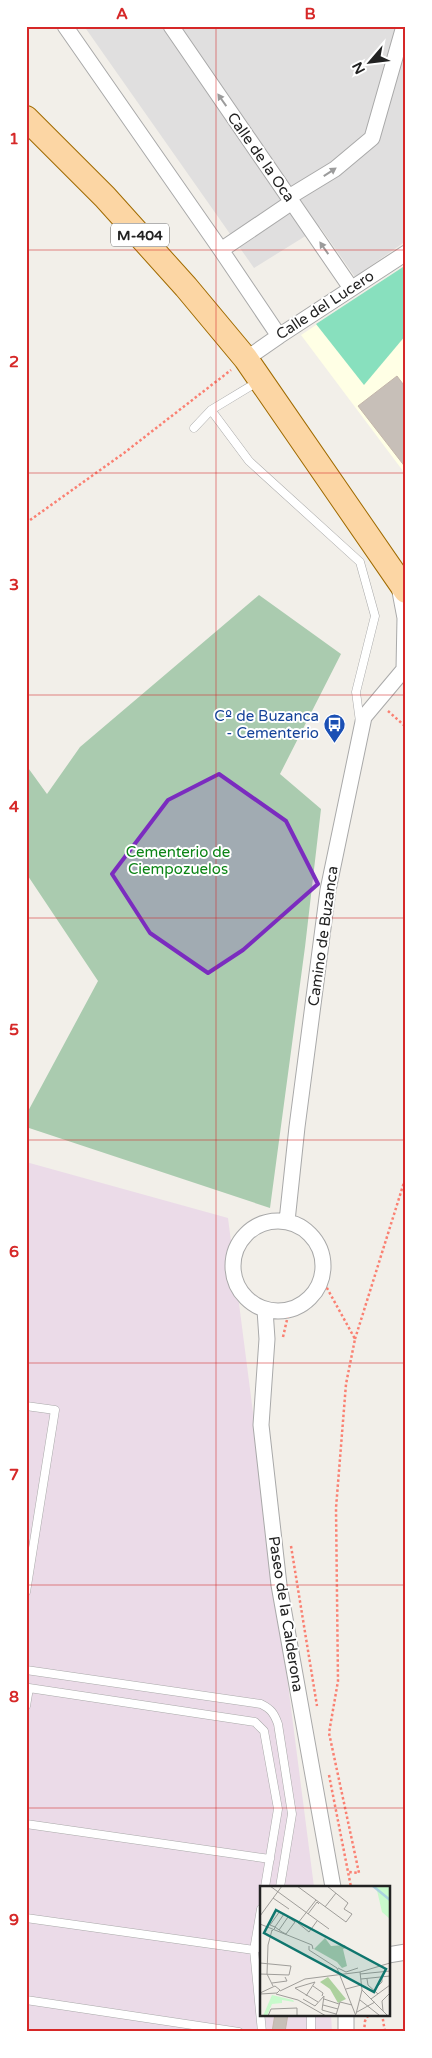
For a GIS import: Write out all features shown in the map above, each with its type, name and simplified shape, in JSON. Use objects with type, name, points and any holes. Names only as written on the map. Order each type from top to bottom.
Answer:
[{"type":"main road","name":"M-404","points":[[26,118],[106,197],[186,287],[246,359],[403,586]]},
{"type":"street","points":[[65,26],[221,250],[278,336]]},
{"type":"street","name":"Calle de la Oca","points":[[171,26],[352,288]]},
{"type":"street","points":[[221,250],[335,169],[372,138],[404,26]]},
{"type":"street","name":"Calle del Lucero","points":[[246,359],[278,336],[406,253]]},
{"type":"street","points":[[403,586],[405,668]]},
{"type":"street","name":"Camino de Buzanca","points":[[287,1221],[297,1127],[328,890],[361,731],[364,717],[405,668]]},
{"type":"street","points":[[273,1221],[287,1221],[301,1226],[319,1245],[324,1264],[322,1279],[310,1300],[300,1307],[278,1311],[251,1303],[238,1288],[233,1268],[235,1252],[244,1236],[257,1226],[273,1221]]},
{"type":"street","name":"Paseo de la Calderona","points":[[278,1311],[267,1339],[261,1425],[279,1585],[333,1886]]},
{"type":"street","points":[[390,1955],[406,1952]]},
{"type":"street","points":[[346,2016],[346,2032]]},
{"type":"lane","points":[[194,428],[211,410],[260,380]]},
{"type":"lane","points":[[211,410],[248,461],[360,562],[375,616],[356,692],[361,731]]},
{"type":"lane","points":[[26,1406],[55,1410],[26,1592]]},
{"type":"lane","points":[[26,1670],[261,1704],[269,1708],[274,1713],[278,1724],[292,1814],[280,1886]]},
{"type":"lane","points":[[26,1706],[27,1688],[255,1722],[264,1731],[278,1809],[265,1886]]},
{"type":"lane","points":[[26,1824],[270,1859]]},
{"type":"lane","points":[[26,1918],[257,1948]]},
{"type":"lane","points":[[260,1919],[257,1948],[260,1996]]},
{"type":"lane","points":[[26,2000],[238,2032]]},
{"type":"lane","points":[[261,2016],[262,2032]]},
{"type":"lane","points":[[311,2016],[311,2032]]},
{"type":"path","points":[[26,523],[124,453],[246,359]]},
{"type":"path","points":[[377,701],[406,727]]},
{"type":"path","points":[[348,1872],[359,1873],[329,1733],[338,1681],[336,1508],[346,1384],[355,1339],[406,1176]]},
{"type":"path","points":[[322,1279],[355,1339]]},
{"type":"path","points":[[278,1311],[284,1326],[282,1346]]},
{"type":"path","points":[[289,1538],[318,1712]]},
{"type":"path","points":[[328,1769],[351,1886]]},
{"type":"path","points":[[364,2032],[365,2021],[368,2016]]},
{"type":"path","points":[[382,2016],[385,2032]]},
{"type":"highlighted area","points":[[219,774],[286,821],[318,884],[243,950],[208,973],[150,933],[112,874],[168,800]]},
{"type":"shaded area","points":[[84,26],[406,26],[406,241],[355,277],[320,227],[254,268]]},
{"type":"shaded area","points":[[406,265],[406,475],[301,335]]},
{"type":"shaded area","points":[[26,1162],[228,1218],[314,1886],[260,1886],[260,2016],[331,2016],[332,2032],[26,2032]]},
{"type":"green space","points":[[406,265],[406,335],[364,385],[316,324]]},
{"type":"green space","name":"Cementerio de Ciempozuelos","points":[[259,595],[341,654],[280,774],[321,809],[305,947],[270,1208],[26,1127],[26,1115],[98,981],[26,873],[26,765],[47,794],[80,747]]},
{"type":"building","points":[[397,376],[406,388],[406,468],[358,406]]},
{"type":"building","points":[[275,2016],[288,2016],[285,2032],[272,2032]]},
{"type":"place","name":"Cº de Buzanca - Cementerio","points":[[335,744]]}]
